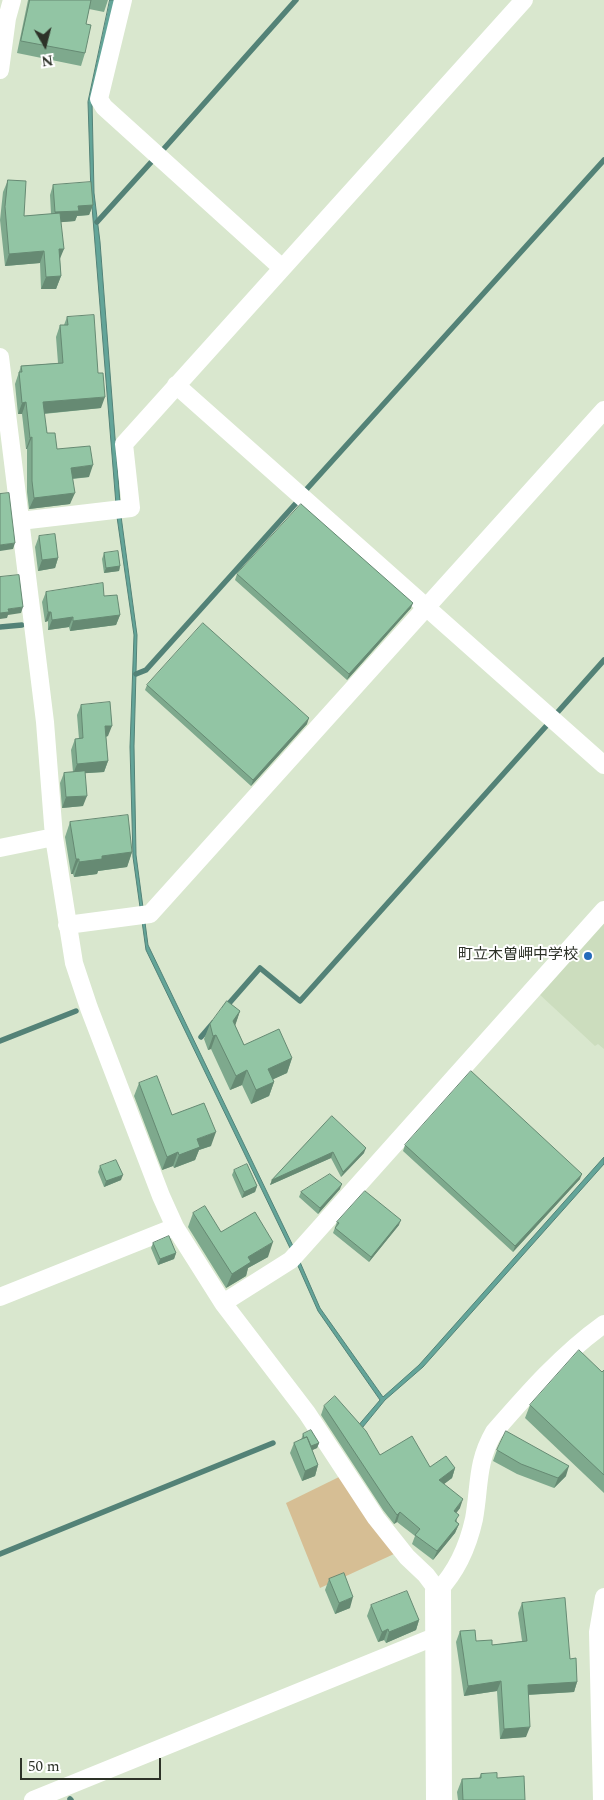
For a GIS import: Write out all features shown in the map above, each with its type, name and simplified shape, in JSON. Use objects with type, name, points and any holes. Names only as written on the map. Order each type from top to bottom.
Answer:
[{"type":"street","points":[[0,70],[7,18],[12,0]]},
{"type":"street","points":[[123,0],[99,99],[104,107],[282,268]]},
{"type":"street","points":[[20,521],[131,508],[124,444],[524,0]]},
{"type":"street","points":[[0,357],[1,388],[46,722],[54,838],[74,963],[88,1008],[161,1196],[175,1227],[223,1303],[307,1413],[376,1518],[407,1557],[426,1575],[438,1591],[439,1800]]},
{"type":"street","points":[[176,385],[604,765]]},
{"type":"street","points":[[67,924],[143,915],[427,607],[604,410]]},
{"type":"street","points":[[0,848],[54,838]]},
{"type":"street","points":[[223,1303],[296,1255],[604,910]]},
{"type":"street","points":[[0,1297],[175,1227]]},
{"type":"street","points":[[438,1591],[450,1578],[461,1557],[470,1533],[474,1517],[480,1466],[487,1445],[494,1432],[560,1360],[582,1339],[604,1324]]},
{"type":"street","points":[[602,1800],[598,1632],[604,1597]]},
{"type":"street","points":[[33,1800],[438,1635]]},
{"type":"shaded area","name":"町立木曽岬中学校","points":[[604,919],[604,1049],[598,1044],[595,1046],[538,993]]},
{"type":"shaded area","points":[[339,1477],[394,1554],[320,1588],[286,1503]]},
{"type":"water","points":[[110,0],[115,0],[92,102],[94,193],[100,242],[121,516],[137,635],[134,746],[136,855],[148,945],[293,1246],[320,1308],[383,1397],[419,1365],[604,1157],[604,1164],[423,1367],[385,1400],[349,1444],[345,1441],[380,1400],[318,1311],[290,1248],[146,950],[133,857],[130,747],[134,635],[117,517],[91,194],[88,102]]},
{"type":"building","points":[[30,0],[91,0],[86,24],[91,25],[85,53],[21,41]]},
{"type":"building","points":[[8,180],[26,181],[24,216],[60,213],[64,249],[59,249],[61,276],[46,277],[44,251],[9,254],[5,207]]},
{"type":"building","points":[[91,182],[93,205],[78,206],[79,211],[55,212],[53,185]]},
{"type":"building","points":[[94,315],[98,373],[103,373],[105,397],[43,402],[47,433],[55,433],[57,449],[90,446],[93,465],[71,468],[75,493],[34,498],[32,437],[30,438],[26,402],[22,403],[19,372],[22,372],[21,366],[63,363],[60,325],[68,325],[67,317]]},
{"type":"building","points":[[9,493],[15,543],[0,545],[0,494]]},
{"type":"building","points":[[301,504],[413,603],[349,674],[237,574]]},
{"type":"building","points":[[55,534],[58,558],[42,560],[39,536]]},
{"type":"building","points":[[118,551],[120,566],[106,568],[104,553]]},
{"type":"building","points":[[19,575],[23,607],[8,609],[9,612],[0,613],[0,577]]},
{"type":"building","points":[[103,583],[104,596],[117,595],[120,615],[73,621],[73,617],[52,620],[51,612],[48,612],[46,592]]},
{"type":"building","points":[[203,623],[309,718],[253,780],[147,685]]},
{"type":"building","points":[[110,702],[112,726],[105,726],[108,761],[77,764],[75,739],[83,738],[81,705]]},
{"type":"building","points":[[85,771],[87,796],[66,797],[64,773]]},
{"type":"building","points":[[128,815],[132,852],[102,856],[102,859],[79,862],[79,859],[76,859],[70,822]]},
{"type":"building","points":[[227,1001],[240,1011],[233,1021],[244,1045],[279,1029],[292,1058],[268,1069],[274,1082],[256,1090],[247,1070],[236,1076],[216,1035],[213,1036],[210,1024]]},
{"type":"building","points":[[471,1071],[582,1174],[515,1246],[405,1145]]},
{"type":"building","points":[[157,1076],[172,1115],[204,1103],[216,1132],[197,1139],[200,1147],[179,1155],[178,1152],[167,1157],[139,1083]]},
{"type":"building","points":[[332,1116],[366,1148],[343,1172],[333,1152],[272,1180]]},
{"type":"building","points":[[116,1160],[123,1175],[106,1181],[100,1166]]},
{"type":"building","points":[[247,1164],[257,1186],[244,1192],[234,1170]]},
{"type":"building","points":[[330,1174],[342,1184],[320,1208],[301,1192]]},
{"type":"building","points":[[365,1191],[401,1220],[371,1257],[335,1228],[339,1223],[337,1222]]},
{"type":"building","points":[[205,1206],[221,1232],[255,1212],[273,1242],[248,1257],[251,1262],[232,1274],[193,1213]]},
{"type":"building","points":[[169,1236],[176,1253],[160,1259],[153,1243]]},
{"type":"building","points":[[579,1350],[602,1372],[604,1370],[604,1475],[530,1405]]},
{"type":"building","points":[[335,1396],[366,1431],[380,1455],[412,1436],[430,1467],[446,1456],[455,1468],[439,1480],[463,1499],[454,1511],[459,1515],[455,1521],[459,1524],[437,1551],[415,1535],[420,1529],[400,1512],[397,1515],[324,1406]]},
{"type":"building","points":[[311,1430],[319,1443],[311,1446],[307,1437],[304,1438],[303,1434]]},
{"type":"building","points":[[506,1431],[569,1466],[558,1478],[521,1464],[497,1450]]},
{"type":"building","points":[[307,1437],[318,1465],[305,1471],[294,1443]]},
{"type":"building","points":[[344,1573],[353,1597],[339,1603],[329,1579]]},
{"type":"building","points":[[407,1591],[419,1620],[389,1632],[388,1629],[382,1632],[371,1605]]},
{"type":"building","points":[[565,1598],[570,1659],[576,1658],[577,1682],[528,1685],[530,1727],[504,1729],[501,1681],[468,1686],[460,1631],[475,1630],[476,1641],[492,1640],[492,1645],[527,1641],[522,1603]]},
{"type":"building","points":[[497,1773],[497,1778],[524,1776],[525,1800],[463,1800],[462,1779],[481,1778],[481,1774]]},
{"type":"waterway","points":[[161,152],[296,0]]},
{"type":"waterway","points":[[97,222],[154,159]]},
{"type":"waterway","points":[[305,491],[604,160]]},
{"type":"waterway","points":[[136,674],[146,670],[298,501]]},
{"type":"waterway","points":[[0,627],[22,625]]},
{"type":"waterway","points":[[556,714],[604,660]]},
{"type":"waterway","points":[[225,1008],[260,968],[300,1001],[548,724]]},
{"type":"waterway","points":[[0,1041],[76,1011]]},
{"type":"waterway","points":[[201,1037],[213,1023]]},
{"type":"waterway","points":[[0,1554],[273,1443]]},
{"type":"place","name":"町立木曽岬中学校","points":[[588,956]]}]
